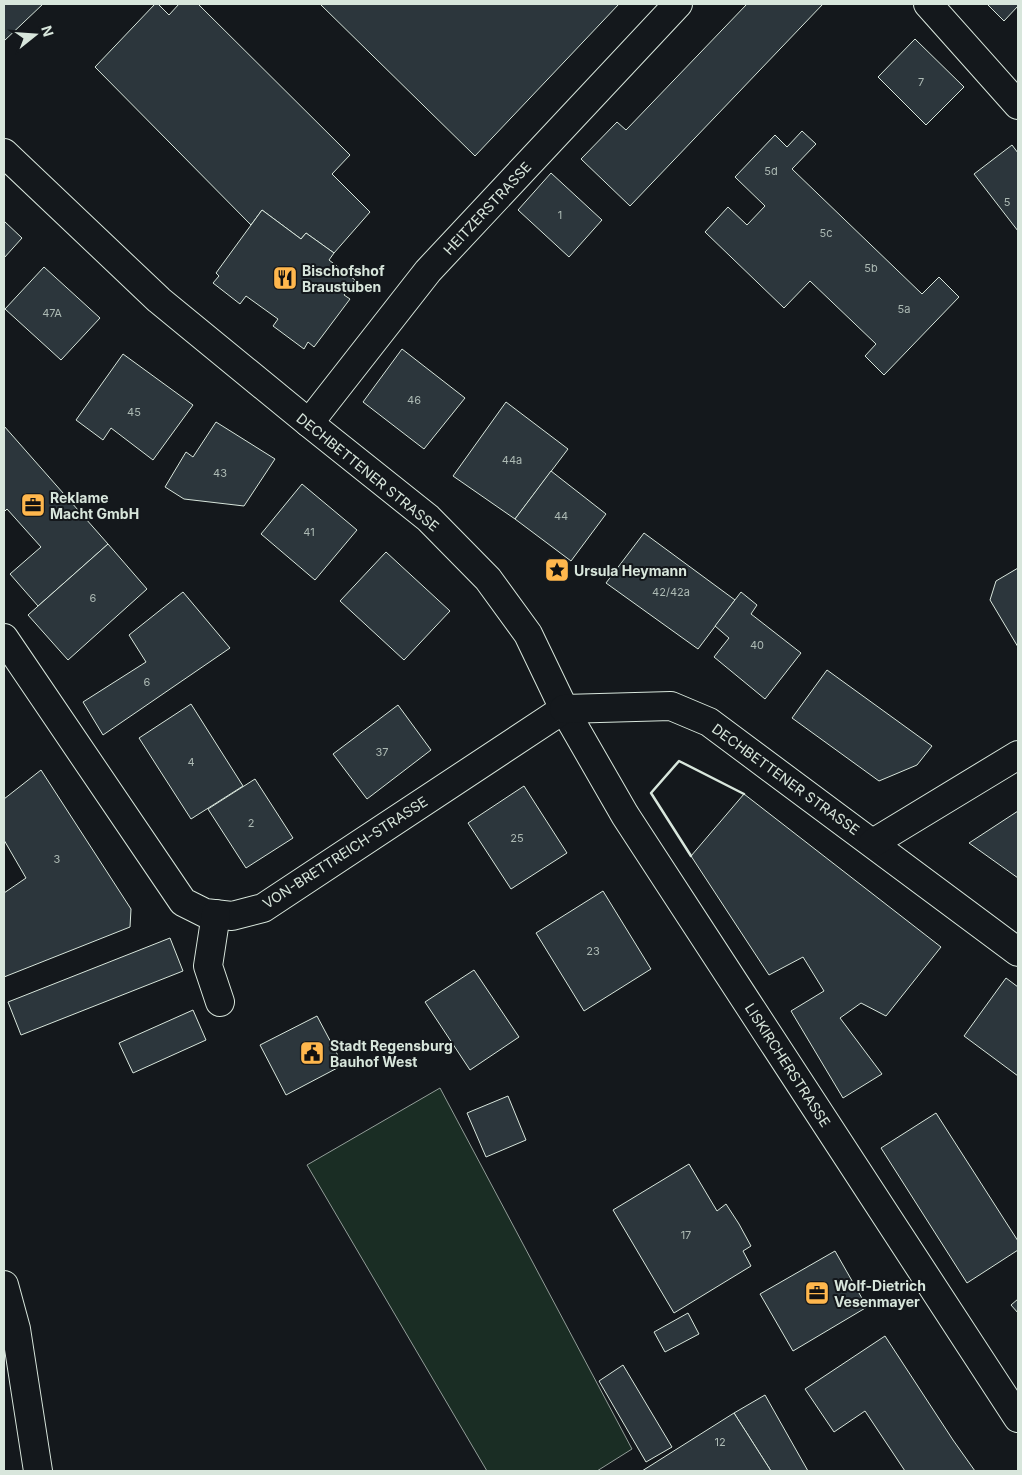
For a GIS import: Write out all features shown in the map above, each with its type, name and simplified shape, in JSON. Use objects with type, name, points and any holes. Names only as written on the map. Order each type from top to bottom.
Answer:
[{"type":"street","name":"HEITZERSTRASSE","points":[[309,423],[428,271],[678,4]]},
{"type":"street","points":[[928,4],[1018,105]]},
{"type":"street","name":"DECHBETTENER STRASSE","points":[[4,153],[159,300],[428,518],[488,579],[528,634],[564,708],[671,706],[708,722],[1018,952]]},
{"type":"street","name":"VON-BRETTREICH-STRASSE","points":[[4,638],[183,902],[205,913],[232,916],[263,908],[564,708]]},
{"type":"street","name":"LISKIRCHERSTRASSE","points":[[564,708],[625,814],[1018,1418]]},
{"type":"street","points":[[873,844],[1018,755]]},
{"type":"street","points":[[216,914],[208,966],[220,1002]]},
{"type":"street","points":[[4,1285],[16,1329],[38,1471]]},
{"type":"green space","points":[[440,1088],[632,1449],[597,1471],[487,1471],[307,1165]]},
{"type":"building","points":[[4,4],[43,4],[4,41]]},
{"type":"building","points":[[155,4],[158,4],[169,15],[179,4],[198,4],[350,155],[332,174],[370,212],[334,253],[306,233],[301,239],[262,210],[251,225],[95,67]]},
{"type":"building","points":[[320,4],[619,4],[475,156]]},
{"type":"building","points":[[747,4],[823,4],[630,206],[581,159],[617,122],[626,130]]},
{"type":"building","points":[[987,4],[1018,4],[1018,6],[1004,21]]},
{"type":"building","points":[[915,39],[964,87],[926,125],[878,77]]},
{"type":"building","points":[[802,131],[816,144],[792,169],[922,294],[939,277],[959,297],[884,375],[865,356],[876,344],[810,281],[784,308],[705,232],[728,207],[747,225],[765,206],[735,177],[775,135],[787,147]]},
{"type":"building","points":[[1012,145],[1018,153],[1018,231],[974,174]]},
{"type":"building","points":[[551,173],[602,220],[569,257],[518,210]]},
{"type":"building","name":"Bischofshof Braustuben","points":[[262,210],[301,239],[306,233],[334,253],[329,260],[355,280],[344,295],[350,299],[314,347],[308,342],[304,349],[273,326],[278,319],[246,296],[240,304],[213,283],[219,276],[216,273]]},
{"type":"building","points":[[4,221],[22,238],[4,258]]},
{"type":"building","points":[[44,267],[100,318],[61,360],[5,309]]},
{"type":"building","points":[[402,349],[465,398],[424,449],[363,402]]},
{"type":"building","points":[[123,354],[193,405],[153,460],[111,428],[103,440],[76,420]]},
{"type":"building","points":[[506,402],[568,449],[515,519],[453,476]]},
{"type":"building","points":[[216,422],[275,459],[244,506],[184,499],[165,487],[186,452],[193,457]]},
{"type":"building","points":[[4,426],[108,544],[38,606],[10,574],[41,547],[7,509],[4,512]]},
{"type":"building","points":[[551,471],[606,514],[571,561],[515,519]]},
{"type":"building","points":[[302,484],[357,530],[315,580],[261,534]]},
{"type":"building","points":[[644,533],[735,600],[698,649],[606,583]]},
{"type":"building","points":[[108,544],[147,589],[68,660],[28,615]]},
{"type":"building","points":[[386,552],[450,611],[404,660],[340,601]]},
{"type":"building","points":[[1018,568],[1018,647],[990,600],[996,581]]},
{"type":"building","points":[[183,592],[230,648],[103,735],[83,702],[146,662],[129,635]]},
{"type":"building","points":[[741,592],[757,605],[751,614],[801,653],[765,699],[714,657],[729,638],[715,626]]},
{"type":"building","points":[[827,670],[932,746],[917,765],[879,781],[792,718]]},
{"type":"building","points":[[191,704],[243,786],[191,819],[139,738]]},
{"type":"building","points":[[398,705],[431,750],[367,799],[333,754]]},
{"type":"building","points":[[41,770],[131,909],[130,927],[4,977],[4,893],[26,878],[4,840],[4,799]]},
{"type":"building","points":[[255,779],[293,838],[246,868],[208,809]]},
{"type":"building","points":[[524,786],[567,853],[511,889],[468,823]]},
{"type":"building","points":[[744,794],[941,947],[886,1016],[861,1003],[840,1018],[882,1074],[843,1098],[791,1011],[824,991],[803,957],[769,975],[691,856]]},
{"type":"building","points":[[1018,811],[1018,878],[969,843]]},
{"type":"building","points":[[603,891],[651,969],[584,1011],[536,933]]},
{"type":"building","points":[[170,938],[183,971],[21,1035],[8,1002]]},
{"type":"building","points":[[474,970],[519,1037],[470,1070],[425,1002]]},
{"type":"building","points":[[1006,978],[1018,987],[1018,1076],[964,1036]]},
{"type":"building","points":[[193,1010],[206,1040],[133,1073],[119,1043]]},
{"type":"building","points":[[317,1016],[343,1065],[286,1095],[260,1045]]},
{"type":"building","points":[[508,1096],[526,1140],[486,1157],[467,1113]]},
{"type":"building","points":[[936,1113],[1018,1241],[1018,1250],[967,1283],[881,1148]]},
{"type":"building","points":[[689,1164],[717,1211],[726,1204],[739,1224],[751,1246],[743,1251],[751,1266],[674,1313],[613,1210]]},
{"type":"building","points":[[835,1251],[867,1307],[793,1351],[760,1294]]},
{"type":"building","points":[[1018,1299],[1018,1313],[1011,1305]]},
{"type":"building","points":[[688,1313],[699,1334],[665,1352],[654,1332]]},
{"type":"building","points":[[885,1336],[975,1471],[905,1471],[865,1411],[834,1432],[805,1389]]},
{"type":"building","points":[[623,1365],[672,1447],[646,1462],[599,1381]]},
{"type":"building","points":[[765,1395],[808,1471],[771,1471],[734,1413]]},
{"type":"building","points":[[734,1413],[771,1471],[642,1471]]},
{"type":"wall","points":[[691,856],[651,793],[679,761],[744,794]]},
{"type":"place","name":"Bischofshof Braustuben","points":[[285,278]]},
{"type":"place","name":"Reklame Macht GmbH","points":[[33,505]]},
{"type":"place","name":"Ursula Heymann","points":[[557,570]]},
{"type":"place","name":"Stadt Regensburg Bauhof West","points":[[312,1053]]},
{"type":"place","name":"Wolf-Dietrich Vesenmayer","points":[[817,1293]]}]
